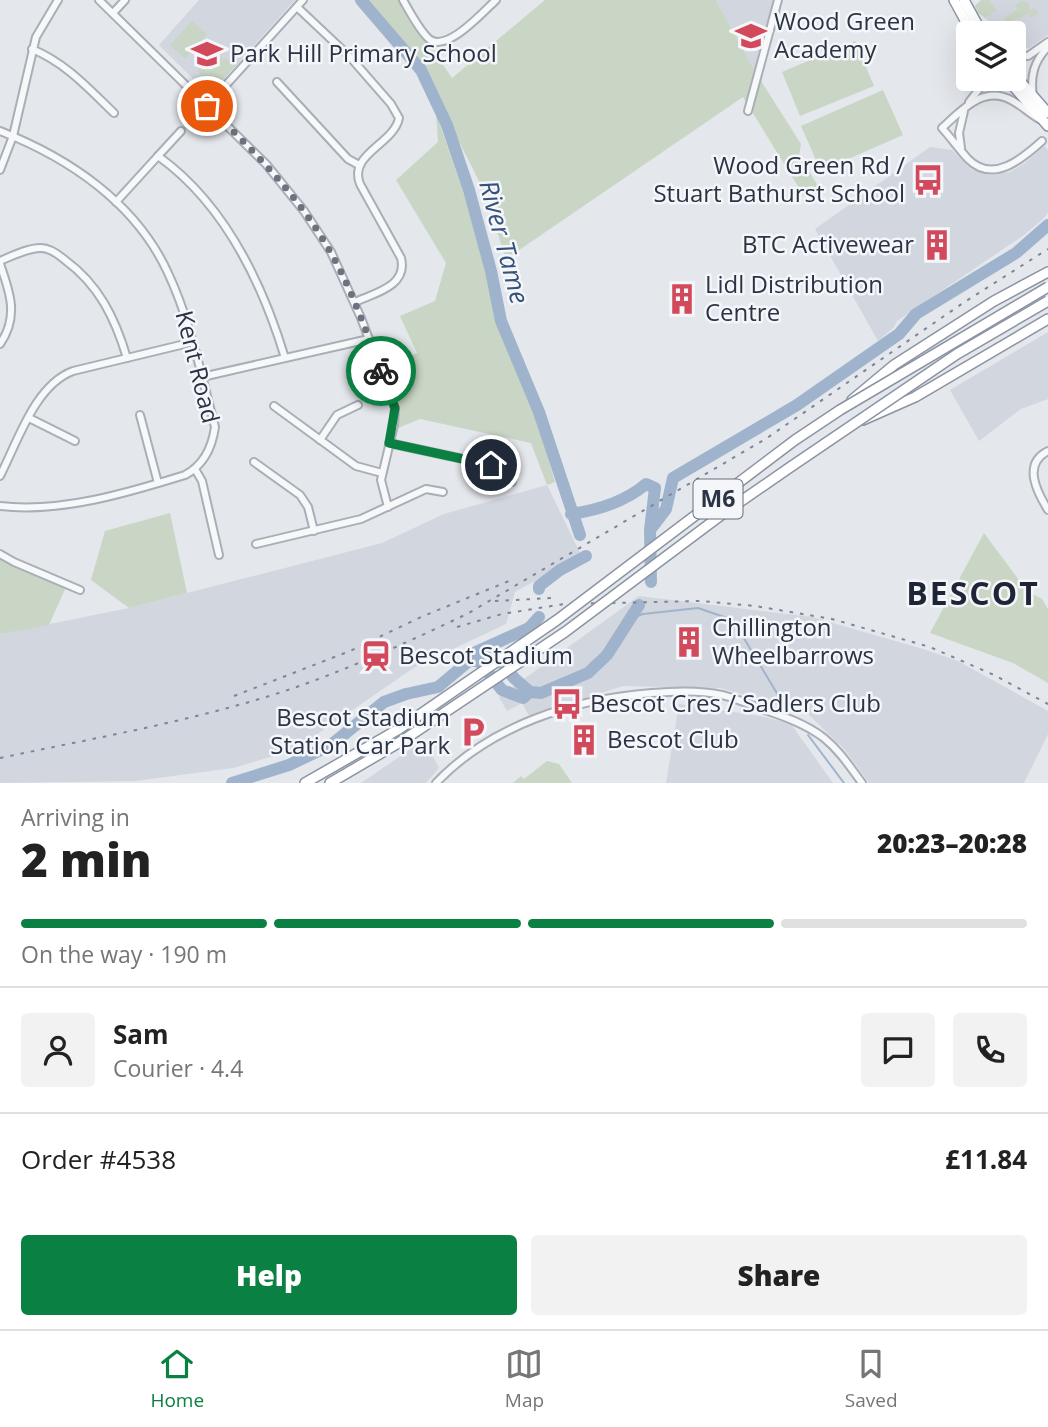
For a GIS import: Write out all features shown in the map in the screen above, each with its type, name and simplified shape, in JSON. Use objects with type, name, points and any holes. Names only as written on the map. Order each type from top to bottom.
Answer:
[{"type":"highway","points":[[954,0],[970,21]]},
{"type":"highway","points":[[964,0],[974,21]]},
{"type":"highway","points":[[1026,88],[1048,113]]},
{"type":"highway","points":[[1017,91],[1047,125]]},
{"type":"highway","points":[[840,410],[894,365],[995,301],[1048,272]]},
{"type":"highway","name":"M6","points":[[305,783],[399,729],[556,620],[795,440],[840,410],[1048,287]]},
{"type":"highway","name":"M6","points":[[330,783],[405,739],[565,632],[724,513],[957,354],[1048,301]]},
{"type":"highway","points":[[857,423],[915,397],[1048,318]]},
{"type":"street","points":[[0,170],[13,136],[32,50],[41,26],[58,0]]},
{"type":"street","points":[[99,0],[257,155],[287,188],[326,244],[355,302],[395,408],[381,486],[388,508]]},
{"type":"street","points":[[113,13],[125,0]]},
{"type":"street","points":[[207,106],[303,0]]},
{"type":"street","points":[[403,0],[427,37],[439,43],[451,39],[496,0]]},
{"type":"street","points":[[748,111],[778,0]]},
{"type":"street","points":[[297,7],[350,57],[399,118],[396,129],[359,165],[358,179],[399,253],[401,275],[393,285],[355,302]]},
{"type":"street","points":[[1026,56],[1048,44]]},
{"type":"street","points":[[1033,96],[1035,65],[1048,44]]},
{"type":"street","points":[[32,50],[49,56],[68,69],[114,114]]},
{"type":"street","points":[[276,82],[348,159],[359,165]]},
{"type":"street","points":[[978,91],[967,106],[942,128],[978,166],[997,169],[1019,160],[1042,141]]},
{"type":"street","points":[[961,150],[959,125],[967,106],[984,97],[1005,97],[1047,125]]},
{"type":"street","name":"Kent Road","points":[[0,131],[59,158],[86,177],[136,223],[160,258],[181,303],[215,427],[210,447],[195,469]]},
{"type":"street","points":[[116,202],[181,131]]},
{"type":"street","points":[[158,156],[197,193],[239,247],[265,298],[285,358]]},
{"type":"street","points":[[0,344],[9,328],[12,307],[0,263],[28,250],[40,248],[52,251],[88,279],[105,302],[127,358]]},
{"type":"street","points":[[202,377],[369,339]]},
{"type":"street","points":[[0,476],[48,386],[64,374],[193,342]]},
{"type":"street","points":[[320,440],[337,415],[358,405]]},
{"type":"street","points":[[274,406],[356,466],[382,473]]},
{"type":"street","points":[[140,415],[158,483]]},
{"type":"street","points":[[29,418],[75,441]]},
{"type":"street","points":[[389,443],[491,465],[504,472],[512,482]]},
{"type":"street","points":[[1048,451],[1038,458],[1034,467],[1035,489],[1048,510]]},
{"type":"street","points":[[254,462],[300,495],[308,507],[314,531]]},
{"type":"street","points":[[0,506],[44,507],[90,499],[158,483],[195,469],[202,481],[219,555]]},
{"type":"street","points":[[256,544],[361,519],[426,489],[443,492]]},
{"type":"street","points":[[0,554],[80,590]]},
{"type":"street","points":[[436,783],[466,756],[488,742],[543,715],[633,694],[670,692],[720,695],[786,717],[823,737],[839,752],[862,783]]},
{"type":"shaded area","name":"Park Hill Primary School","points":[[199,0],[295,0],[211,93],[159,45]]},
{"type":"shaded area","name":"Wood Green Academy","points":[[716,0],[775,0],[756,73]]},
{"type":"shaded area","points":[[981,0],[1048,0],[1048,35],[1026,48],[1026,21],[988,21],[978,13],[975,6]]},
{"type":"shaded area","points":[[1044,146],[1048,150],[1048,213],[1043,219],[1024,235],[897,321],[878,341],[815,229],[930,147],[952,150],[971,169],[990,175],[1010,172]]},
{"type":"shaded area","points":[[1048,332],[1048,399],[1021,409],[979,441],[950,390]]},
{"type":"shaded area","points":[[547,485],[581,555],[515,592],[506,624],[415,667],[294,750],[233,768],[135,781],[0,783],[0,634],[129,608],[382,543],[444,514]]},
{"type":"shaded area","points":[[639,596],[812,617],[923,649],[958,661],[1048,711],[1048,734],[1024,783],[869,783],[845,750],[808,714],[721,688],[623,686],[529,716],[522,703],[507,711],[499,697]]},
{"type":"shaded area","points":[[679,704],[760,716],[791,724],[833,783],[666,783]]},
{"type":"shaded area","points":[[424,740],[439,768],[426,783],[361,783]]},
{"type":"green space","points":[[364,0],[399,0],[419,33],[433,44],[437,56],[452,78],[545,0],[716,0],[756,73],[801,144],[799,156],[822,192],[807,201],[743,97],[506,259],[483,189],[429,82],[397,37]]},
{"type":"green space","points":[[981,0],[989,0],[997,10],[985,18],[978,13],[975,6]]},
{"type":"green space","points":[[1021,1],[1029,3],[1032,11],[1034,7],[1039,13],[1030,18],[1028,14],[1006,21],[1004,19],[1018,9],[1015,5]]},
{"type":"green space","points":[[192,21],[207,34],[185,59],[170,45]]},
{"type":"green space","points":[[855,41],[874,86],[800,116],[782,72]]},
{"type":"green space","points":[[208,56],[239,62],[211,93],[195,81],[201,75],[197,71]]},
{"type":"green space","points":[[883,90],[903,135],[821,171],[801,126]]},
{"type":"green space","points":[[436,113],[475,226],[500,329],[526,396],[534,409],[555,482],[547,485],[531,443],[420,419],[398,428],[397,397],[385,369],[389,364],[417,353],[400,316],[435,301],[446,263],[396,180],[438,142]]},
{"type":"green space","points":[[358,347],[368,350],[376,371],[366,374]]},
{"type":"green space","points":[[170,513],[187,593],[129,608],[91,580],[105,531]]},
{"type":"green space","points":[[984,533],[1027,591],[1042,599],[1048,609],[1048,683],[1013,663],[930,633]]},
{"type":"green space","points":[[0,557],[66,587],[49,625],[0,634]]},
{"type":"green space","points":[[547,761],[559,764],[572,783],[513,783],[521,776],[524,779]]},
{"type":"waterway","name":"River Tame","points":[[361,0],[421,70],[447,125],[469,190],[491,271],[501,321],[539,412],[580,535]]},
{"type":"waterway","name":"River Tame","points":[[650,530],[666,509],[673,478],[797,405],[899,334],[916,314],[1016,253],[1048,225]]},
{"type":"waterway","name":"River Tame","points":[[571,514],[611,504],[646,484],[655,488],[650,530],[651,582]]},
{"type":"waterway","name":"River Tame","points":[[539,589],[539,586],[560,570],[586,556]]},
{"type":"waterway","name":"River Tame","points":[[469,661],[479,661],[502,690],[523,698],[530,692],[541,693],[588,673],[607,655],[639,605]]},
{"type":"waterway","points":[[630,619],[643,614],[698,608],[733,620],[778,695]]},
{"type":"waterway","name":"River Tame","points":[[232,783],[289,765],[331,745],[384,702],[438,687],[476,652],[529,628],[539,617]]},
{"type":"waterway","name":"River Tame","points":[[481,650],[494,652],[514,678],[530,692]]},
{"type":"waterway","points":[[808,735],[844,783]]},
{"type":"railway","points":[[0,758],[108,736],[250,702],[331,674],[467,614],[767,438],[963,303],[1048,249]]},
{"type":"railway","points":[[234,696],[350,651],[421,617],[509,581]]},
{"type":"railway","points":[[495,601],[551,598]]},
{"type":"railway","points":[[457,627],[502,614],[564,604],[701,601],[755,606],[832,619],[930,647],[994,675],[1048,704]]},
{"type":"way so far","points":[[207,106],[287,188],[321,236],[349,288],[381,371]]},
{"type":"place","name":"Wood Green Academy","points":[[751,36]]},
{"type":"place","name":"Park Hill Primary School","points":[[207,54]]},
{"type":"place","name":"Wood Green Rd / Stuart Bathurst School","points":[[928,180]]},
{"type":"place","name":"BTC Activewear","points":[[937,245]]},
{"type":"place","name":"Lidl Distribution Centre","points":[[682,299]]},
{"type":"place","name":"Chillington Wheelbarrows","points":[[689,642]]},
{"type":"place","name":"Bescot Stadium","points":[[376,656]]},
{"type":"place","name":"Bescot Cres / Sadlers Club","points":[[567,704]]},
{"type":"place","name":"Bescot Stadium Station Car Park","points":[[473,732]]},
{"type":"place","name":"Bescot Club","points":[[584,740]]},
{"type":"district","name":"BESCOT","points":[[973,594]]},
{"type":"route","points":[[381,371],[396,413],[389,443],[491,465]]}]
